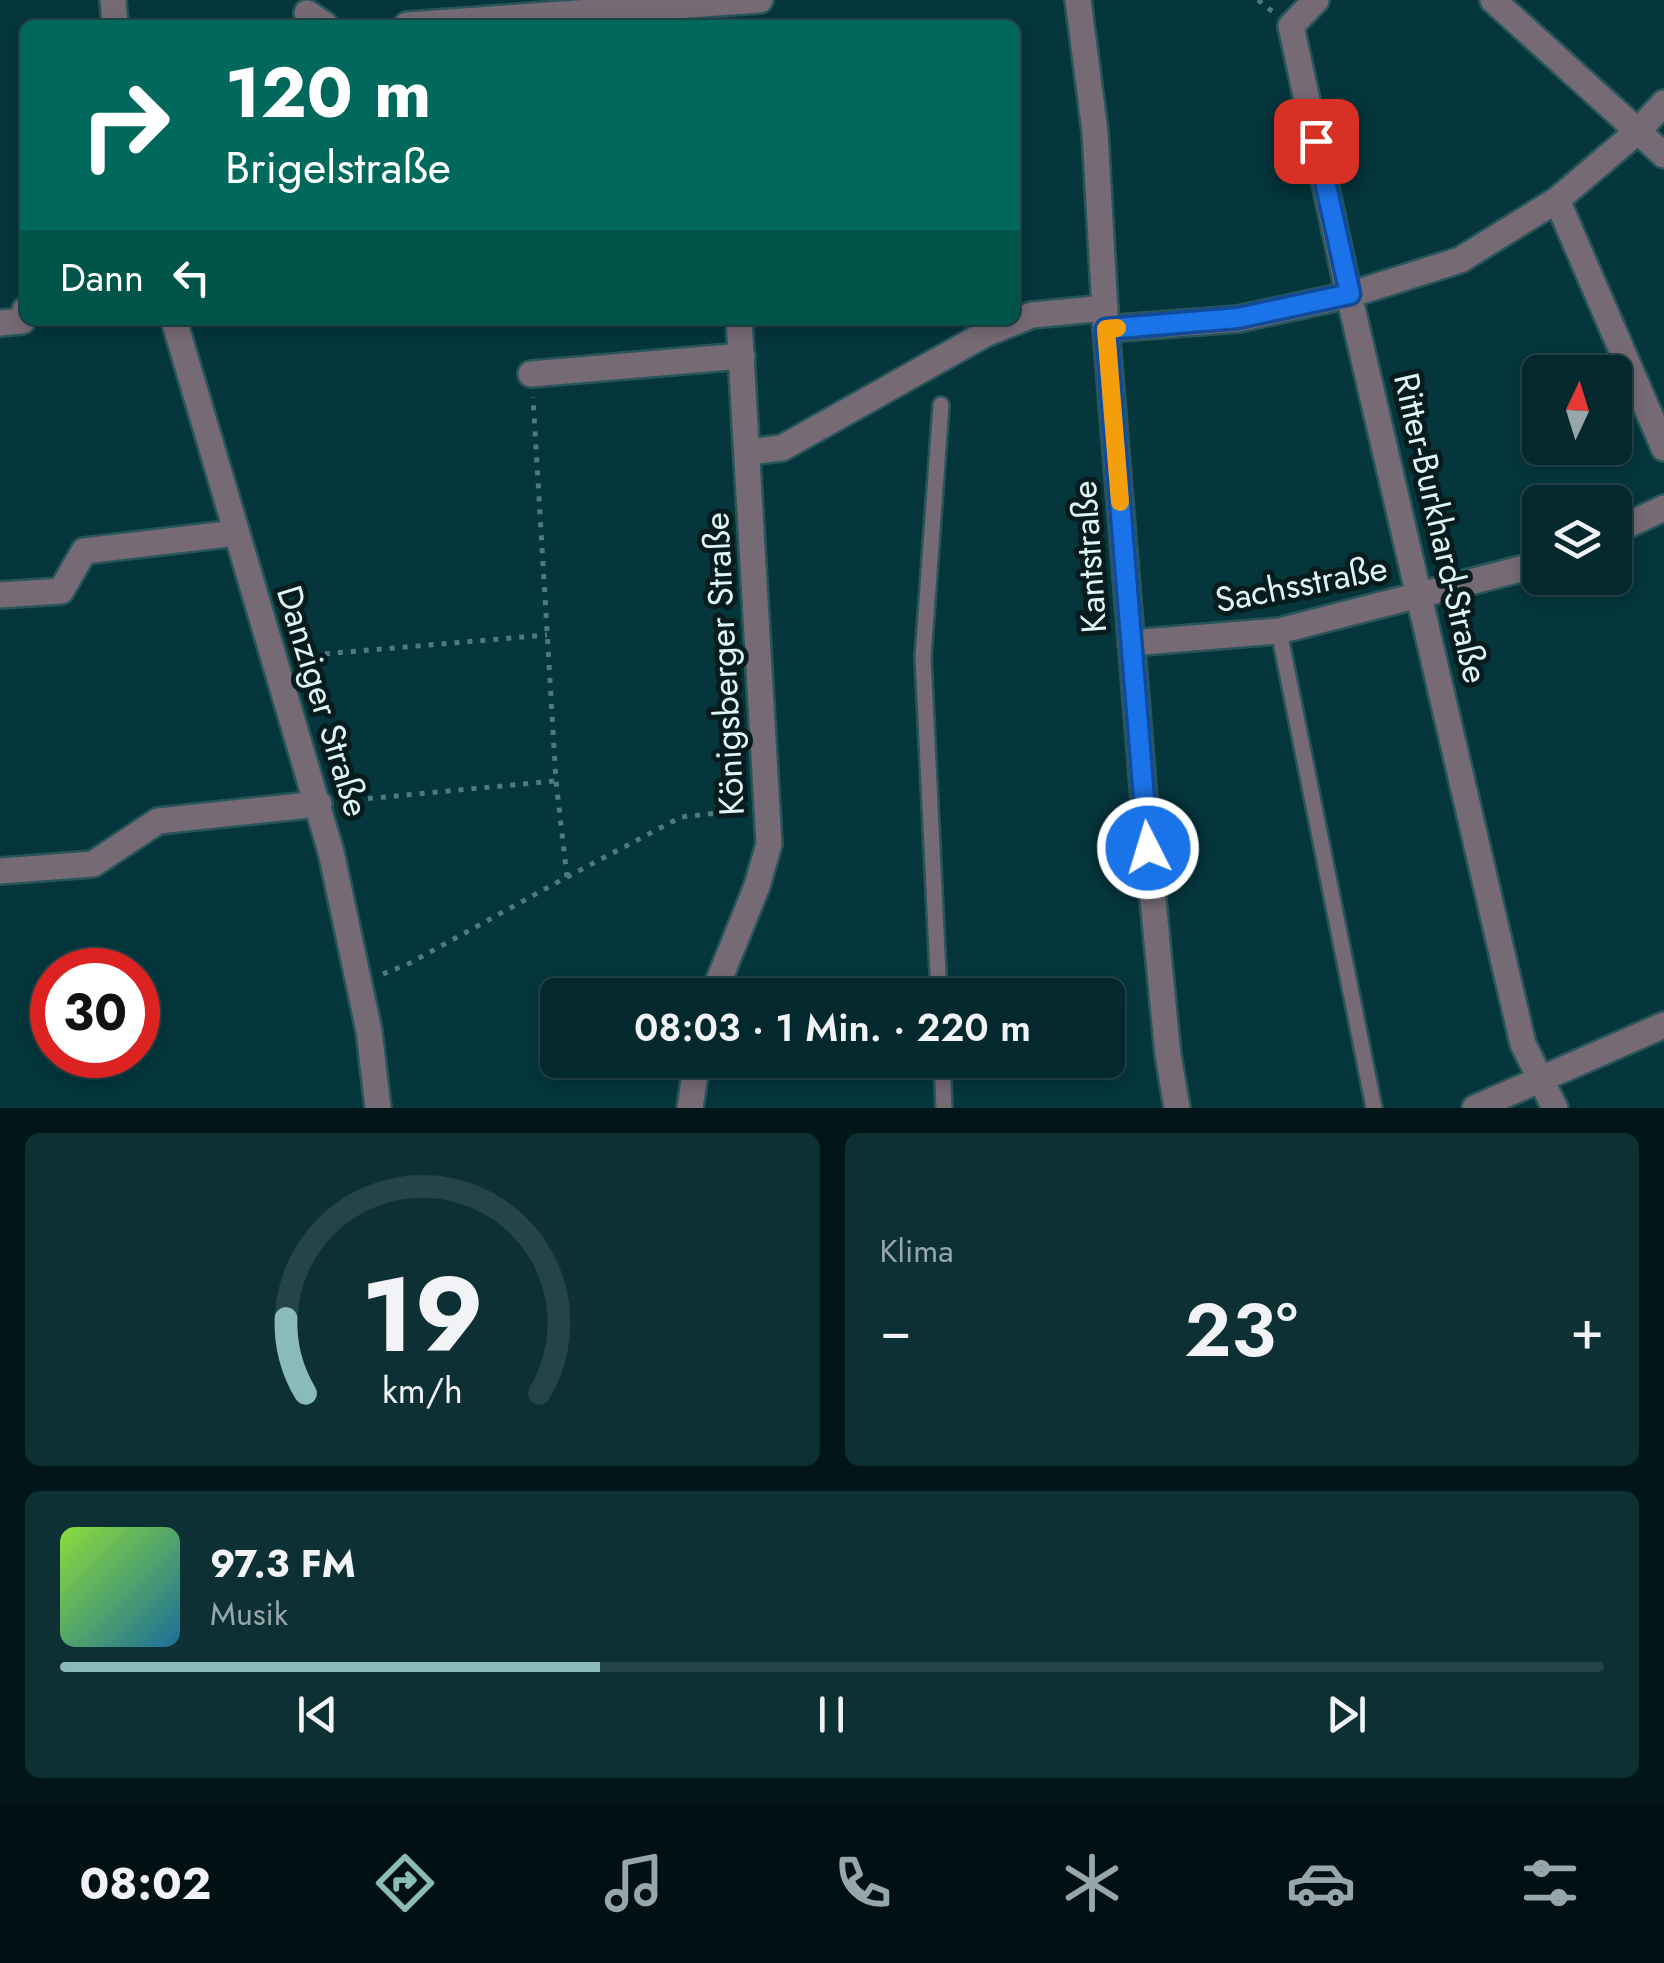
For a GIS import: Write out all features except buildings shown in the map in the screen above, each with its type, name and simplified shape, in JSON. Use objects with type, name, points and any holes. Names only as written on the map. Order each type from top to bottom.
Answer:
[{"type":"street","points":[[508,20],[710,10],[760,0]]},
{"type":"street","name":"Kantstraße","points":[[1078,0],[1095,132],[1105,319],[1131,643],[1166,1036],[1177,1108]]},
{"type":"street","name":"Ritter-Burkhard-Straße","points":[[1316,0],[1291,26],[1524,1044],[1556,1108]]},
{"type":"street","points":[[1493,0],[1664,155]]},
{"type":"street","points":[[1020,320],[1032,315],[1238,318],[1350,294],[1460,260],[1558,200],[1664,103]]},
{"type":"street","points":[[1558,200],[1664,448]]},
{"type":"street","name":"Danziger Straße","points":[[175,325],[319,804],[359,983],[378,1108]]},
{"type":"street","name":"Königsberger Straße","points":[[721,978],[769,844],[739,325]]},
{"type":"street","points":[[748,452],[782,448],[1007,325]]},
{"type":"street","points":[[531,374],[742,356]]},
{"type":"street","points":[[1632,523],[1664,508]]},
{"type":"street","points":[[0,596],[61,591],[84,551],[236,533]]},
{"type":"street","name":"Sachsstraße","points":[[1131,643],[1279,631],[1522,569]]},
{"type":"street","points":[[0,871],[93,864],[158,822],[319,804]]},
{"type":"street","points":[[1475,1108],[1664,1026]]},
{"type":"street","points":[[690,1108],[695,1078]]},
{"type":"lane","points":[[938,978],[923,656],[941,406]]},
{"type":"lane","points":[[1279,631],[1374,1108]]},
{"type":"lane","points":[[943,1078],[944,1108]]},
{"type":"path","points":[[531,374],[556,782],[567,877]]},
{"type":"path","points":[[276,658],[547,635]]},
{"type":"path","points":[[319,804],[556,782]]},
{"type":"path","points":[[359,983],[410,963],[681,817],[767,807]]},
{"type":"slow traffic","points":[[1117,328],[1106,329],[1120,502]]},
{"type":"route","points":[[1148,848],[1106,329],[1238,318],[1350,294],[1316,141]]}]
